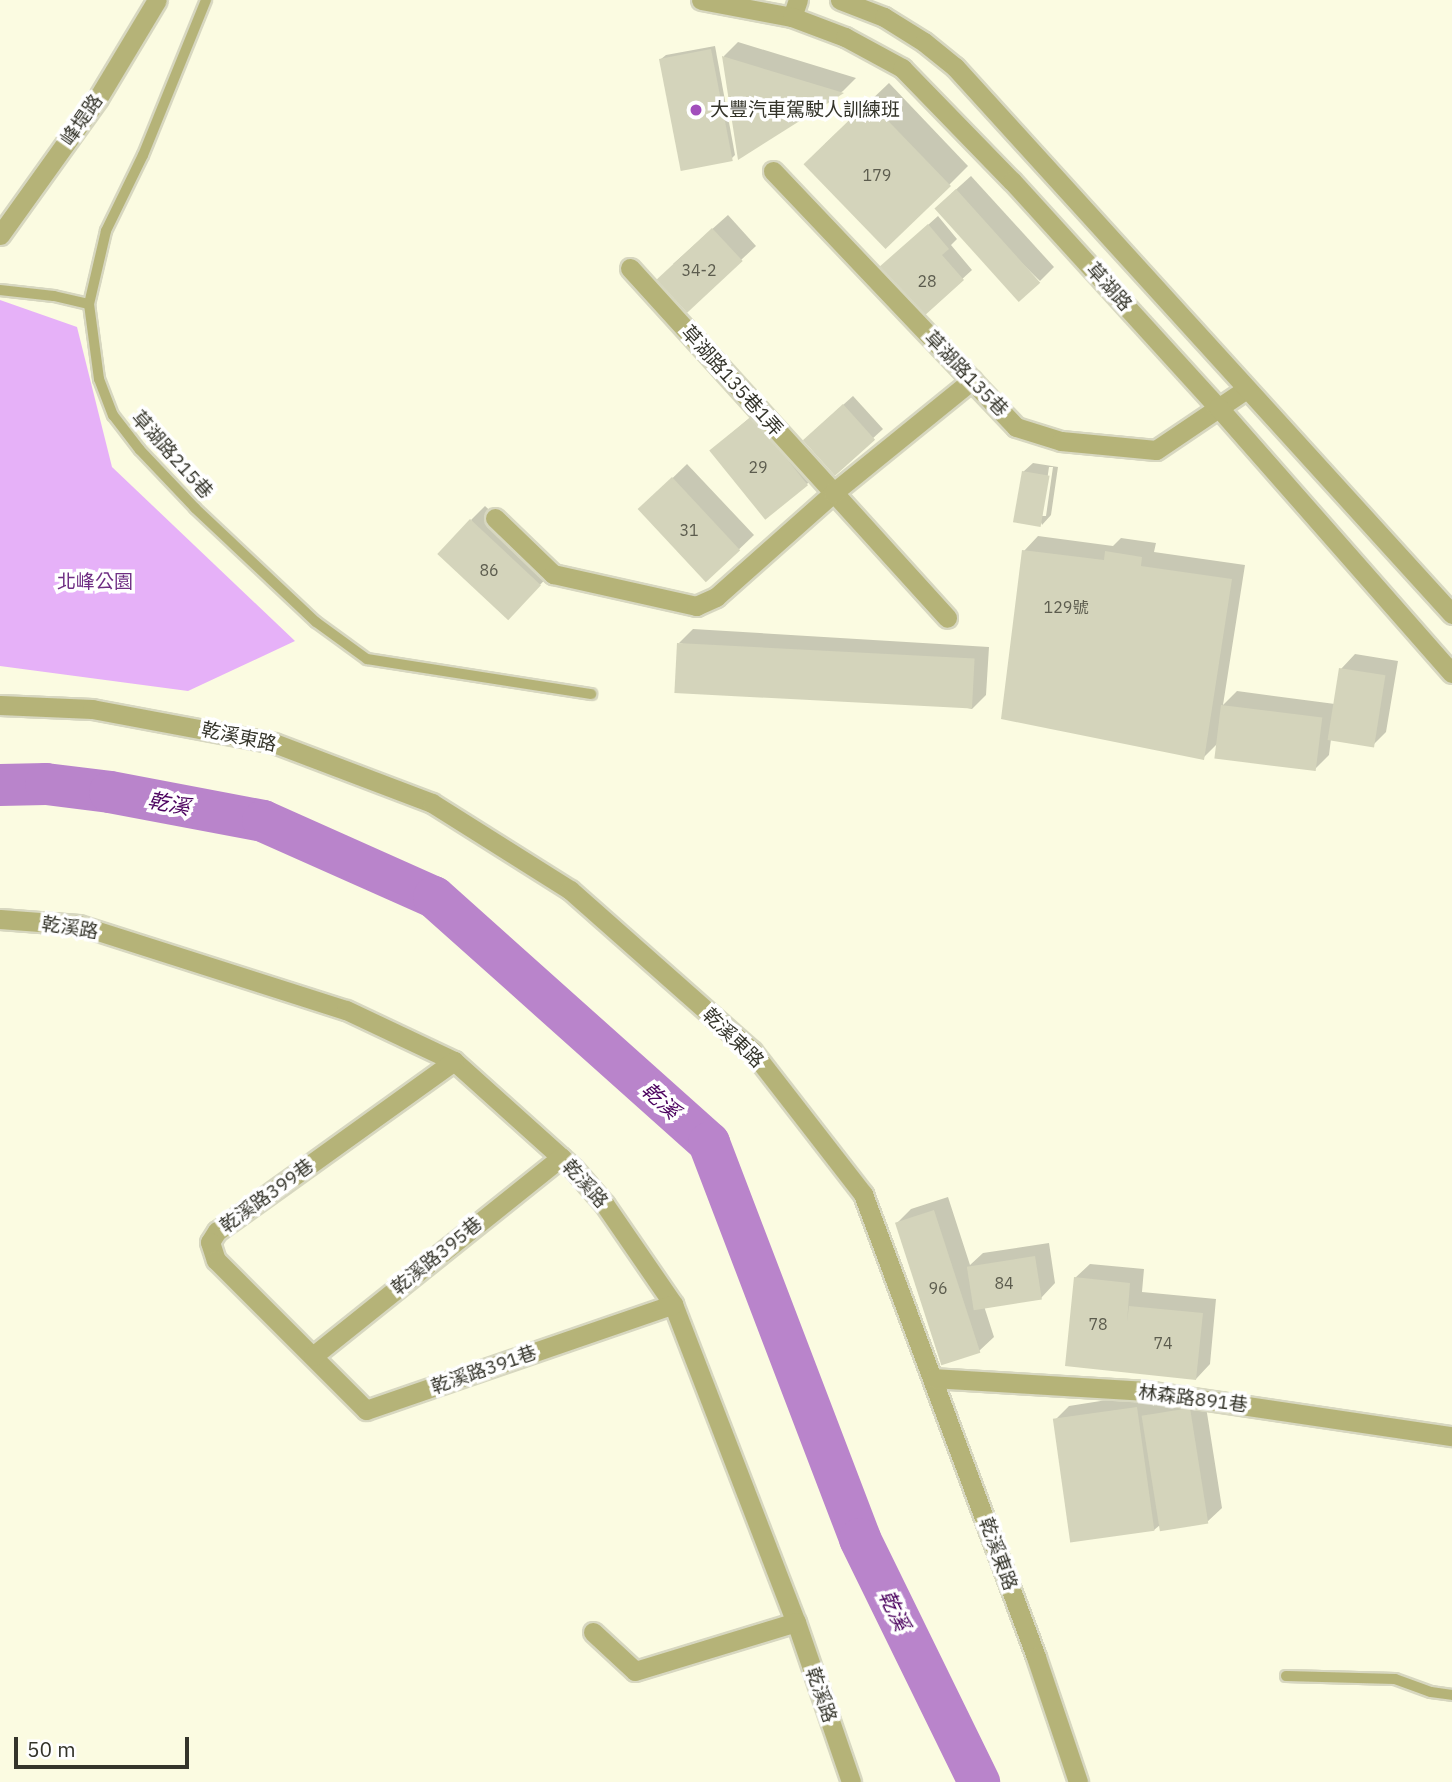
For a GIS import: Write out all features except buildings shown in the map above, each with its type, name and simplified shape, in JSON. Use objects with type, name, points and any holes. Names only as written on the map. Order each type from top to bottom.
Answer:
[{"type":"street","name":"峰堤路","points":[[0,236],[98,98],[157,0]]},
{"type":"street","name":"草湖路","points":[[701,0],[795,8],[902,68],[1004,172],[1218,407],[1452,673]]},
{"type":"street","name":"草湖路","points":[[839,0],[884,17],[955,67],[1245,390],[1322,469],[1452,614]]},
{"type":"street","name":"草湖路135巷","points":[[773,171],[1016,427],[1061,441],[1156,450],[1245,390]]},
{"type":"street","name":"草湖路135巷1弄","points":[[630,268],[947,618]]},
{"type":"street","points":[[495,518],[553,574],[696,606],[716,597],[833,493],[972,380]]},
{"type":"street","name":"乾溪東路","points":[[0,705],[92,709],[274,743],[432,803],[570,890],[752,1051],[863,1194],[1036,1657],[1078,1782]]},
{"type":"street","name":"乾溪路","points":[[0,919],[79,925],[346,1010],[454,1061],[561,1157],[606,1205],[673,1304],[796,1622],[851,1782]]},
{"type":"street","name":"乾溪路399巷","points":[[313,1356],[216,1260],[211,1250],[212,1237],[454,1061]]},
{"type":"street","name":"乾溪路395巷","points":[[313,1356],[561,1157]]},
{"type":"street","name":"乾溪路391巷","points":[[313,1356],[362,1407],[372,1410],[673,1304]]},
{"type":"street","name":"林森路891巷","points":[[933,1378],[1146,1391],[1452,1436]]},
{"type":"street","points":[[593,1632],[635,1671],[796,1622]]},
{"type":"lane","name":"草湖路215巷","points":[[205,0],[143,155],[106,231],[89,304],[99,379],[113,415],[139,450],[195,508],[316,622],[368,659],[591,694]]},
{"type":"lane","points":[[0,290],[54,296],[89,304]]},
{"type":"lane","points":[[1286,1676],[1395,1679],[1431,1692],[1452,1695]]},
{"type":"green space","name":"北峰公園","points":[[0,300],[77,327],[112,467],[295,641],[188,691],[0,666]]},
{"type":"waterway","name":"乾溪","points":[[0,785],[46,784],[110,792],[263,821],[434,897],[709,1143],[860,1539],[979,1782]]},
{"type":"place","name":"大豐汽車駕駛人訓練班","points":[[696,110]]}]
